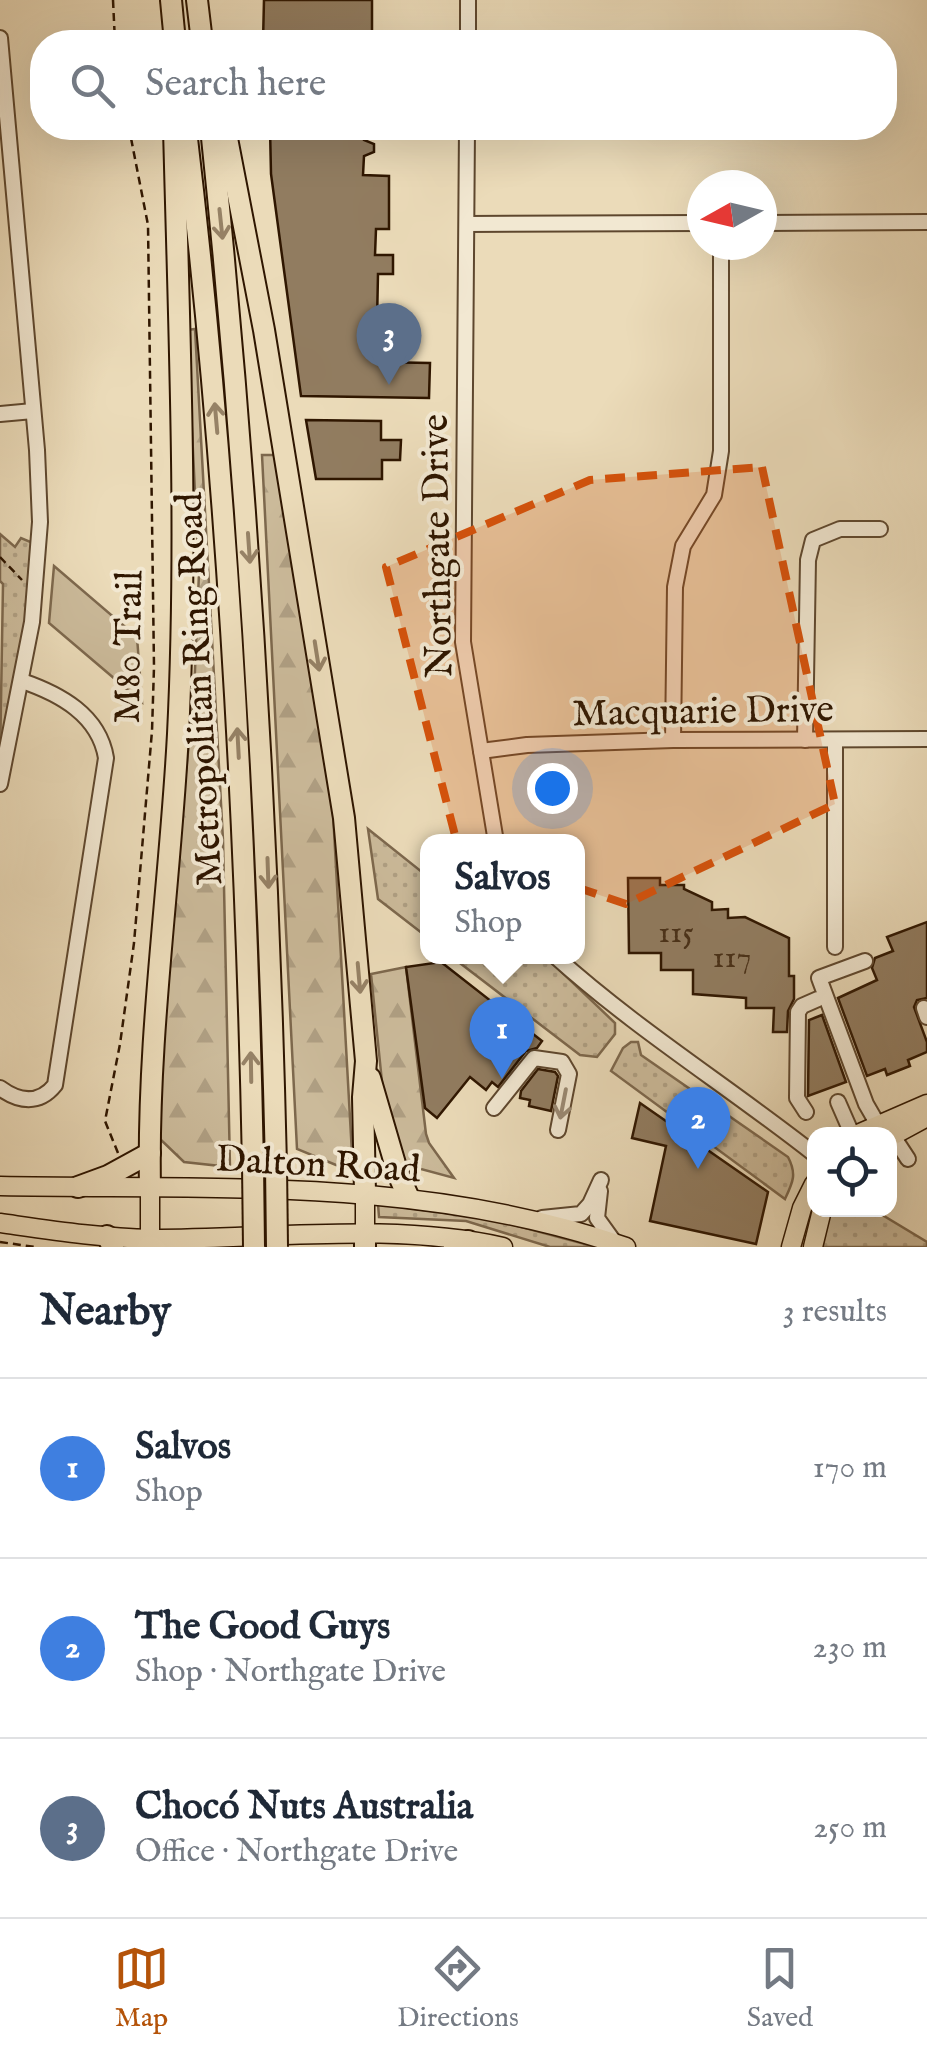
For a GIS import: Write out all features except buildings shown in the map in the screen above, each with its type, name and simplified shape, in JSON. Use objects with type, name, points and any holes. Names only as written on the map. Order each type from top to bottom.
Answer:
[{"type":"highway","points":[[171,0],[174,30]]},
{"type":"highway","points":[[197,0],[201,30]]},
{"type":"highway","points":[[150,1188],[152,1058],[178,739],[182,638],[174,140]]},
{"type":"highway","name":"Metropolitan Ring Road","points":[[187,140],[228,573],[246,909],[254,1247]]},
{"type":"highway","name":"Metropolitan Ring Road","points":[[211,140],[254,626],[268,884],[277,1247]]},
{"type":"highway","points":[[227,140],[264,330],[344,818],[366,1061],[365,1193]]},
{"type":"highway","points":[[366,1061],[398,1174],[408,1196]]},
{"type":"highway","points":[[78,1188],[150,1153]]},
{"type":"main road","points":[[890,1127],[927,1104]]},
{"type":"main road","points":[[895,1127],[927,1117]]},
{"type":"main road","name":"Dalton Road","points":[[0,1186],[408,1196],[534,1219],[620,1245]]},
{"type":"main road","points":[[150,1188],[150,1243]]},
{"type":"main road","points":[[365,1193],[365,1241]]},
{"type":"main road","points":[[791,1247],[807,1198]]},
{"type":"main road","points":[[813,1247],[820,1217]]},
{"type":"main road","name":"Dalton Road","points":[[0,1223],[110,1242],[365,1241],[504,1247]]},
{"type":"street","points":[[468,0],[468,30]]},
{"type":"street","points":[[0,38],[40,506],[35,597],[0,784]]},
{"type":"street","name":"Northgate Drive","points":[[467,140],[463,642],[495,834]]},
{"type":"street","points":[[777,223],[927,222]]},
{"type":"street","points":[[467,224],[687,223]]},
{"type":"street","points":[[673,740],[675,587],[683,546],[714,495],[721,451],[720,260]]},
{"type":"street","points":[[0,414],[34,410]]},
{"type":"street","points":[[805,740],[808,560],[813,540],[840,528],[880,530]]},
{"type":"street","points":[[0,1088],[10,1096],[30,1100],[47,1094],[55,1085],[106,758],[97,729],[73,705],[22,681]]},
{"type":"street","name":"Macquarie Drive","points":[[482,751],[528,745],[673,740],[927,740]]},
{"type":"street","points":[[834,947],[835,740]]},
{"type":"street","points":[[865,960],[819,978],[866,1104],[883,1127]]},
{"type":"street","points":[[564,964],[596,993],[807,1148]]},
{"type":"street","points":[[787,1132],[803,1110],[797,1094],[798,1012],[802,1006],[818,1000]]},
{"type":"street","points":[[497,1111],[530,1062],[538,1057],[562,1062],[568,1081],[558,1130]]},
{"type":"street","points":[[838,1102],[851,1127]]},
{"type":"street","points":[[897,1145],[908,1159]]},
{"type":"street","points":[[534,1219],[580,1214],[590,1204],[601,1180],[598,1218],[620,1245]]},
{"type":"path","points":[[113,0],[114,30]]},
{"type":"path","name":"M80 Trail","points":[[121,1156],[108,1136],[105,1121],[134,943],[154,667],[148,225],[131,140]]},
{"type":"path","points":[[0,558],[35,597]]},
{"type":"path","points":[[0,1242],[35,1247]]},
{"type":"highlighted area","points":[[762,467],[835,804],[626,904],[458,847],[386,567],[590,480]]},
{"type":"green space","points":[[195,329],[223,840],[230,1167],[184,1162],[160,1139],[165,975],[194,694],[199,573],[187,330]]},
{"type":"green space","points":[[262,455],[281,455],[333,813],[353,1172],[297,1149]]},
{"type":"green space","points":[[0,534],[15,547],[21,538],[33,543],[25,633],[0,761],[3,584]]},
{"type":"green space","points":[[54,566],[137,637],[142,702],[49,623]]},
{"type":"green space","points":[[368,829],[420,870],[420,932],[378,899]]},
{"type":"green space","points":[[461,964],[553,964],[615,1023],[615,1034],[597,1057],[580,1055]]},
{"type":"green space","points":[[406,967],[426,1134],[454,1178],[406,1165],[383,1092],[371,974]]},
{"type":"green space","points":[[638,1042],[641,1055],[788,1157],[793,1178],[785,1199],[611,1071],[623,1048]]},
{"type":"green space","points":[[378,1204],[491,1219],[596,1247],[550,1247],[466,1221],[379,1217]]},
{"type":"green space","points":[[829,1217],[886,1217],[927,1242],[927,1247],[821,1247]]},
{"type":"place","name":"Chocó Nuts Australia","points":[[389,385]]},
{"type":"place","name":"Salvos","points":[[502,1079]]},
{"type":"place","name":"The Good Guys","points":[[698,1169]]}]
